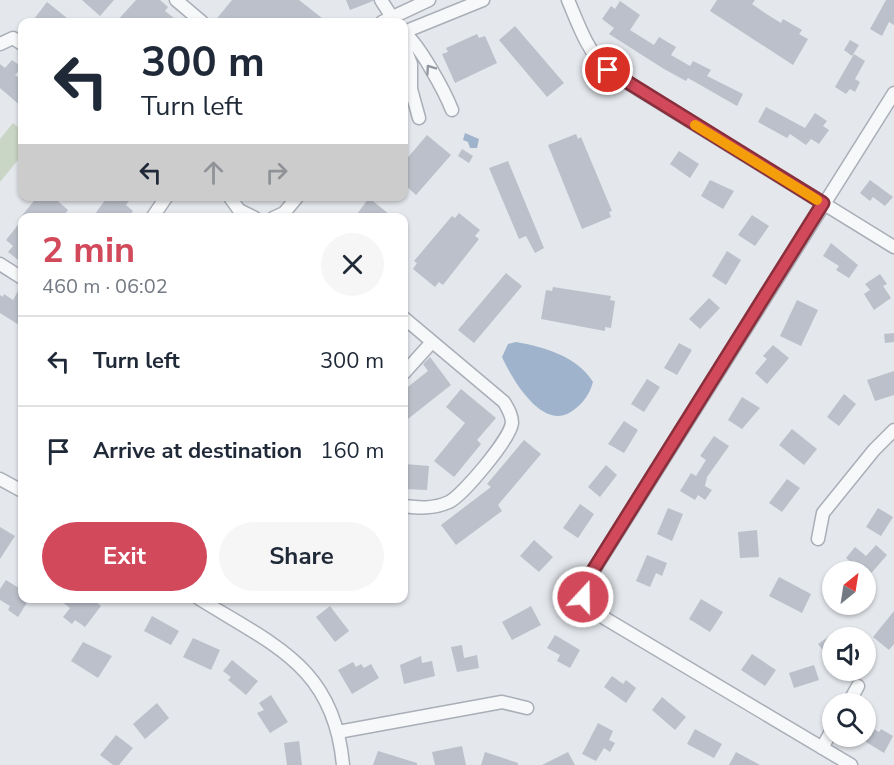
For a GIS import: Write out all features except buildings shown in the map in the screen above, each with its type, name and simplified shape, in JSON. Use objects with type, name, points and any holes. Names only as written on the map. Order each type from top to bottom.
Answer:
[{"type":"street","points":[[177,0],[197,18]]},
{"type":"street","points":[[381,0],[389,18]]},
{"type":"street","points":[[394,18],[429,0]]},
{"type":"street","points":[[408,30],[483,0]]},
{"type":"street","points":[[568,0],[590,49],[608,70],[894,247]]},
{"type":"street","points":[[408,35],[442,86],[452,110]]},
{"type":"street","points":[[0,44],[13,38],[18,41]]},
{"type":"street","points":[[408,56],[411,64],[411,89],[419,118]]},
{"type":"street","points":[[851,765],[596,613],[577,599],[894,93]]},
{"type":"street","points":[[233,201],[239,210],[245,213]]},
{"type":"street","points":[[282,213],[295,201]]},
{"type":"street","points":[[0,264],[18,275]]},
{"type":"street","points":[[408,321],[504,402],[511,416],[512,425],[505,439],[456,498],[426,508],[408,506]]},
{"type":"street","points":[[408,369],[432,342]]},
{"type":"street","points":[[818,539],[823,513],[874,450],[894,430]]},
{"type":"street","points":[[0,479],[18,489]]},
{"type":"street","points":[[206,603],[280,649],[305,669],[320,687],[331,708],[338,732],[343,765]]},
{"type":"street","points":[[854,693],[858,686]]},
{"type":"street","points":[[338,732],[502,702],[527,708]]},
{"type":"green space","points":[[13,123],[18,127],[18,160],[0,182],[0,139]]},
{"type":"water","points":[[465,133],[479,139],[477,148],[470,148],[468,142],[463,140]]},
{"type":"water","points":[[516,342],[559,354],[578,365],[586,373],[593,382],[588,394],[575,409],[564,415],[552,415],[531,402],[514,379],[502,357],[508,344]]},
{"type":"slow traffic","points":[[695,125],[817,200]]},
{"type":"route","points":[[583,597],[582,589],[587,580],[823,203],[608,70]]}]
